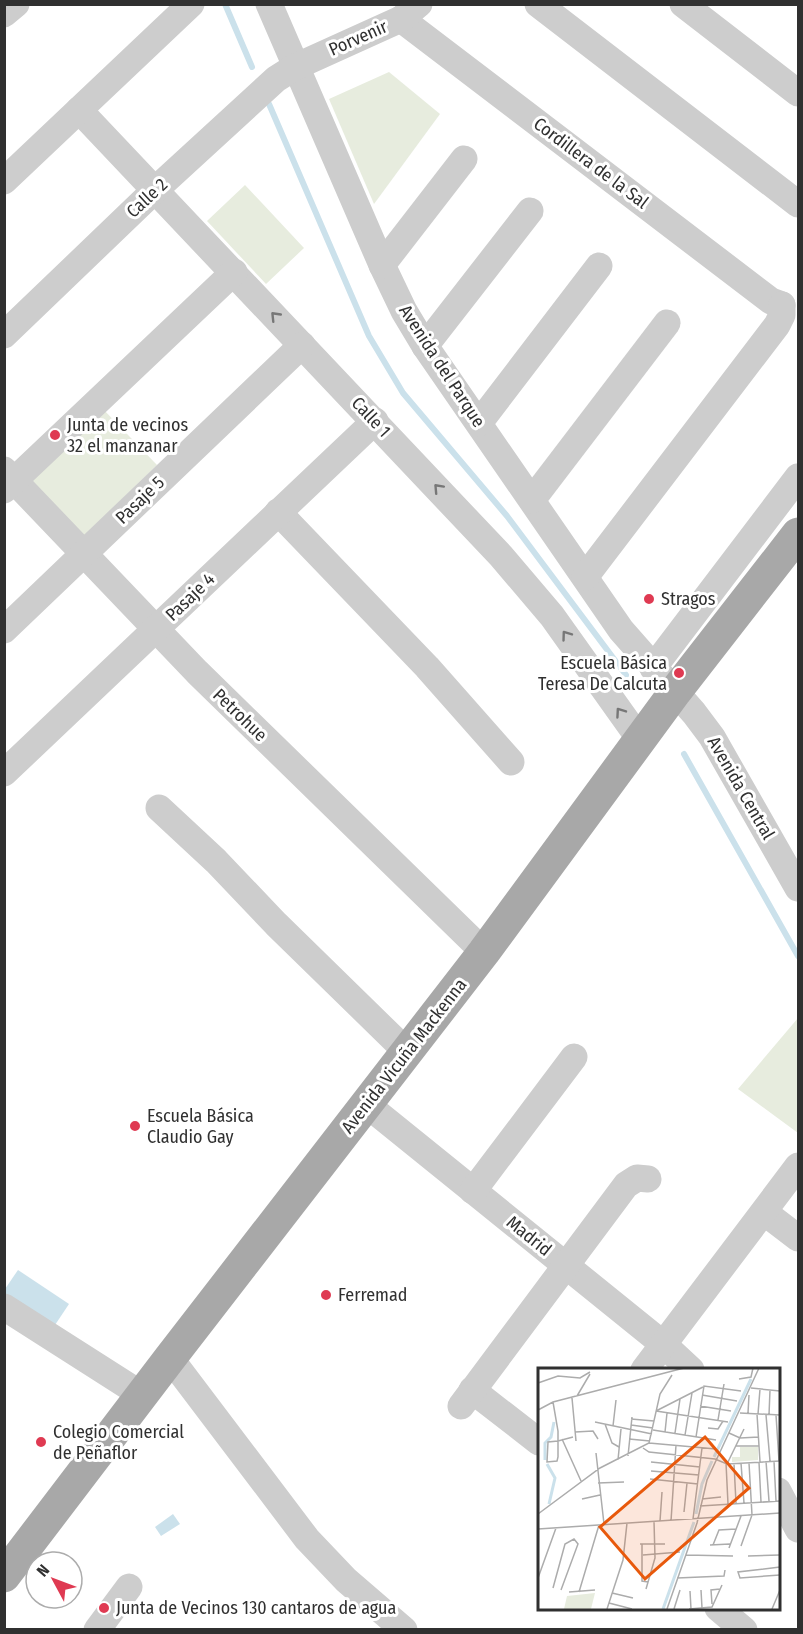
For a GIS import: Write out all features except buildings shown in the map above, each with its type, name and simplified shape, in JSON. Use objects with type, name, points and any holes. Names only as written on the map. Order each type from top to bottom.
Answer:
[{"type":"main road","name":"Avenida Vicuña Mackenna","points":[[5,1575],[484,952],[675,692],[798,534]]},
{"type":"street","points":[[4,14],[16,4]]},
{"type":"street","points":[[4,181],[191,4]]},
{"type":"street","name":"Avenida del Parque","points":[[269,4],[404,311],[425,346],[621,630],[675,692]]},
{"type":"street","points":[[538,4],[798,204]]},
{"type":"street","points":[[683,4],[798,93]]},
{"type":"street","name":"Porvenir","points":[[295,66],[413,8]]},
{"type":"street","name":"Cordillera de la Sal","points":[[413,8],[771,302],[790,297]]},
{"type":"street","name":"Calle 2","points":[[4,335],[155,190],[276,79],[295,66]]},
{"type":"street","name":"Calle 1","points":[[79,110],[375,421],[530,588],[641,741]]},
{"type":"street","points":[[382,265],[464,159]]},
{"type":"street","points":[[425,346],[530,211]]},
{"type":"street","points":[[479,423],[599,266]]},
{"type":"street","points":[[8,480],[234,272]]},
{"type":"street","points":[[585,577],[777,325],[790,297]]},
{"type":"street","points":[[532,500],[667,323]]},
{"type":"street","name":"Pasaje 5","points":[[4,630],[303,345]]},
{"type":"street","name":"Pasaje 4","points":[[4,773],[375,421]]},
{"type":"street","points":[[653,668],[798,477]]},
{"type":"street","name":"Petrohue","points":[[8,480],[84,554],[226,702],[484,952]]},
{"type":"street","points":[[278,512],[427,667],[512,762]]},
{"type":"street","name":"Avenida Central","points":[[675,692],[712,737],[798,888]]},
{"type":"street","points":[[159,808],[216,861],[276,924],[407,1052]]},
{"type":"street","points":[[473,1191],[574,1057]]},
{"type":"street","name":"Madrid","points":[[366,1104],[663,1344],[689,1368]]},
{"type":"street","points":[[645,1368],[798,1166]]},
{"type":"street","points":[[538,1441],[466,1398],[626,1185],[637,1178],[648,1179]]},
{"type":"street","points":[[764,1212],[798,1238]]},
{"type":"street","points":[[4,1307],[142,1395]]},
{"type":"street","points":[[170,1358],[307,1539],[346,1580],[404,1629]]},
{"type":"street","points":[[779,1495],[798,1529]]},
{"type":"street","points":[[97,1629],[129,1587]]},
{"type":"street","points":[[720,1610],[744,1629]]},
{"type":"shaded area","points":[[389,72],[440,114],[374,204],[329,99]]},
{"type":"shaded area","points":[[245,185],[304,248],[266,284],[207,221]]},
{"type":"shaded area","points":[[101,407],[157,465],[83,537],[27,479]]},
{"type":"shaded area","points":[[798,1018],[798,1133],[738,1089]]},
{"type":"water","points":[[18,1270],[69,1304],[53,1328],[5,1296],[5,1289]]},
{"type":"water","points":[[173,1514],[180,1524],[161,1536],[155,1527]]},
{"type":"waterway","points":[[225,4],[252,67]]},
{"type":"waterway","points":[[269,104],[369,336],[403,393],[507,516],[626,675]]},
{"type":"waterway","points":[[684,754],[798,956]]},
{"type":"place","name":"Junta de vecinos 32 el manzanar","points":[[55,435]]},
{"type":"place","name":"Stragos","points":[[649,599]]},
{"type":"place","name":"Escuela Básica Teresa De Calcuta","points":[[679,673]]},
{"type":"place","name":"Escuela Básica Claudio Gay","points":[[135,1126]]},
{"type":"place","name":"Ferremad","points":[[326,1295]]},
{"type":"place","name":"Colegio Comercial de Peñaflor","points":[[41,1442]]},
{"type":"place","name":"Junta de Vecinos 130 cantaros de agua","points":[[104,1608]]}]
